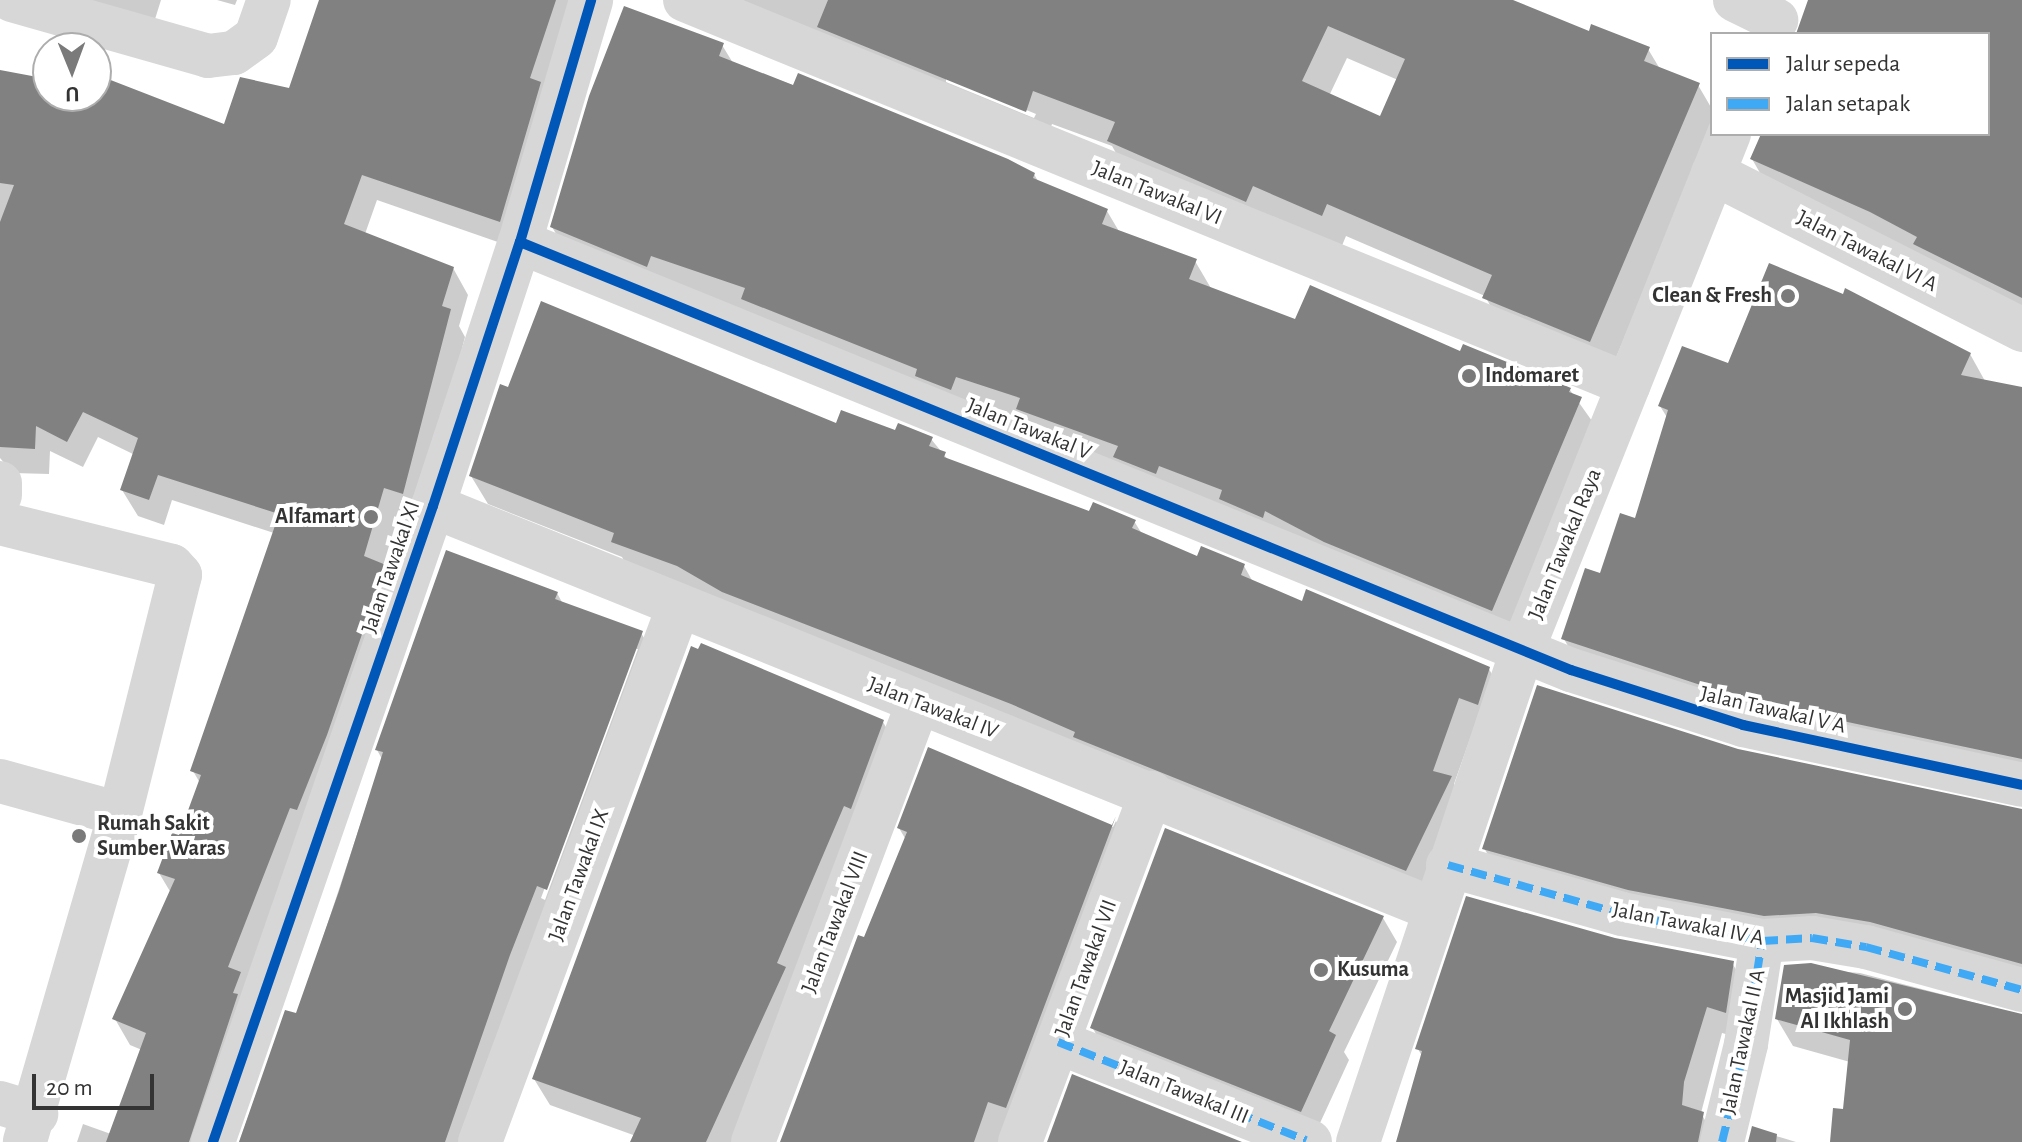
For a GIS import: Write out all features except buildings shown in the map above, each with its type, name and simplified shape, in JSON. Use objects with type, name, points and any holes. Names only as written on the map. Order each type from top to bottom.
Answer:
[{"type":"street","points":[[12,0],[208,56],[234,53],[256,37],[269,0]]},
{"type":"street","name":"Jalan Tawakal XI","points":[[213,1142],[433,506],[520,242],[591,0]]},
{"type":"street","name":"Jalan Tawakal VI","points":[[685,0],[1629,385]]},
{"type":"street","points":[[1735,0],[1777,18]]},
{"type":"street","name":"Jalan Tawakal Raya","points":[[1358,1142],[1433,909],[1522,651],[1721,153]]},
{"type":"street","name":"Jalan Tawakal VI A","points":[[1721,153],[2022,330]]},
{"type":"street","name":"Jalan Tawakal V","points":[[520,242],[1522,651]]},
{"type":"street","points":[[0,483],[0,495]]},
{"type":"street","name":"Jalan Tawakal IV","points":[[433,506],[678,608],[1151,793],[1433,909]]},
{"type":"street","points":[[0,523],[172,566],[180,575],[120,814],[20,1120]]},
{"type":"street","name":"Jalan Tawakal IX","points":[[480,1142],[678,608]]},
{"type":"street","name":"Jalan Tawakal V A","points":[[1522,651],[1667,704],[1743,725],[2022,785]]},
{"type":"street","name":"Jalan Tawakal VIII","points":[[753,1142],[918,702]]},
{"type":"street","points":[[0,781],[120,814]]},
{"type":"street","name":"Jalan Tawakal VII","points":[[1020,1142],[1151,793]]},
{"type":"street","name":"Jalan Tawakal IV A","points":[[1448,865],[1622,914],[1762,941],[1812,938],[1866,947],[2022,990]]},
{"type":"street","name":"Jalan Tawakal II A","points":[[1722,1142],[1746,1044],[1762,941]]},
{"type":"street","name":"Jalan Tawakal III","points":[[1058,1042],[1310,1142]]},
{"type":"marked path","points":[[1448,865],[1622,914],[1762,941],[1812,938],[1866,947],[2022,990]]},
{"type":"marked path","points":[[1722,1142],[1746,1044],[1762,941]]},
{"type":"marked path","points":[[1058,1042],[1306,1140]]},
{"type":"cycle path","points":[[213,1142],[433,506],[520,242],[591,0]]},
{"type":"cycle path","points":[[520,242],[1571,670],[1743,725],[2022,785]]},
{"type":"place","name":"Clean & Fresh","points":[[1788,296]]},
{"type":"place","name":"Indomaret","points":[[1469,376]]},
{"type":"place","name":"Alfamart","points":[[371,517]]},
{"type":"place","name":"Rumah Sakit Sumber Waras","points":[[79,836]]},
{"type":"place","name":"Kusuma","points":[[1321,970]]},
{"type":"place","name":"Masjid Jami Al Ikhlash","points":[[1905,1009]]}]
